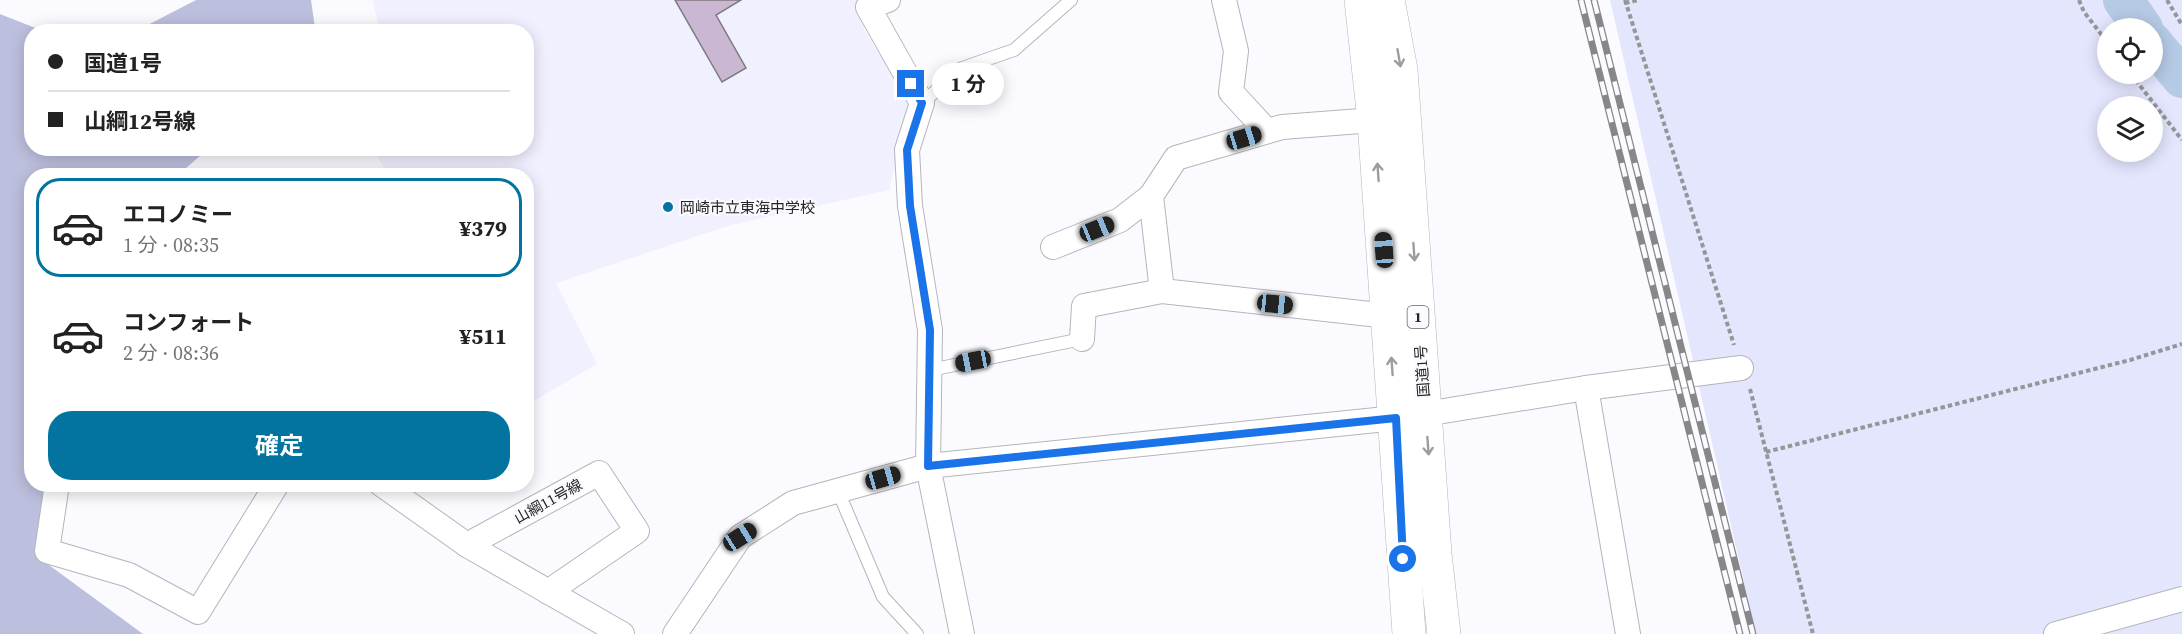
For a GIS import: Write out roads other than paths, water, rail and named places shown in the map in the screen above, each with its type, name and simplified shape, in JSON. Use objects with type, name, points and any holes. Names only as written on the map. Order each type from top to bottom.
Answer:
[{"type":"highway","name":"国道1号","points":[[1361,0],[1374,120],[1388,316],[1411,416],[1444,634]]},
{"type":"highway","name":"国道1号","points":[[1388,0],[1401,70],[1411,416],[1409,634]]},
{"type":"street","points":[[888,0],[868,7],[922,103],[907,150],[910,206],[930,330],[928,466],[962,634]]},
{"type":"street","points":[[1224,0],[1236,51],[1231,92],[1266,131]]},
{"type":"street","points":[[1053,247],[1119,220],[1151,196],[1176,158],[1282,127],[1374,120]]},
{"type":"street","points":[[1151,196],[1162,291]]},
{"type":"street","points":[[1082,339],[1084,306],[1162,291],[1388,316]]},
{"type":"street","points":[[675,634],[740,537],[793,503],[928,466],[1411,416],[1586,388],[1741,368]]},
{"type":"street","points":[[1586,388],[1628,634]]},
{"type":"street","name":"山綱11号線","points":[[467,545],[599,473],[637,531],[548,592]]},
{"type":"street","points":[[56,492],[47,551],[129,574],[198,612],[272,492]]},
{"type":"street","points":[[392,492],[467,545],[622,634]]},
{"type":"street","points":[[2056,634],[2182,599]]},
{"type":"lane","points":[[922,103],[962,68],[1014,50],[1071,0]]},
{"type":"lane","points":[[930,370],[1082,339]]},
{"type":"lane","points":[[838,491],[884,597],[916,634]]},
{"type":"waterway","points":[[2123,0],[2136,18]]},
{"type":"waterway","points":[[2163,55],[2182,78]]},
{"type":"railway","points":[[1581,0],[1740,634]]},
{"type":"railway","points":[[1594,0],[1753,634]]},
{"type":"place","name":"岡崎市立東海中学校","points":[[668,207]]}]
